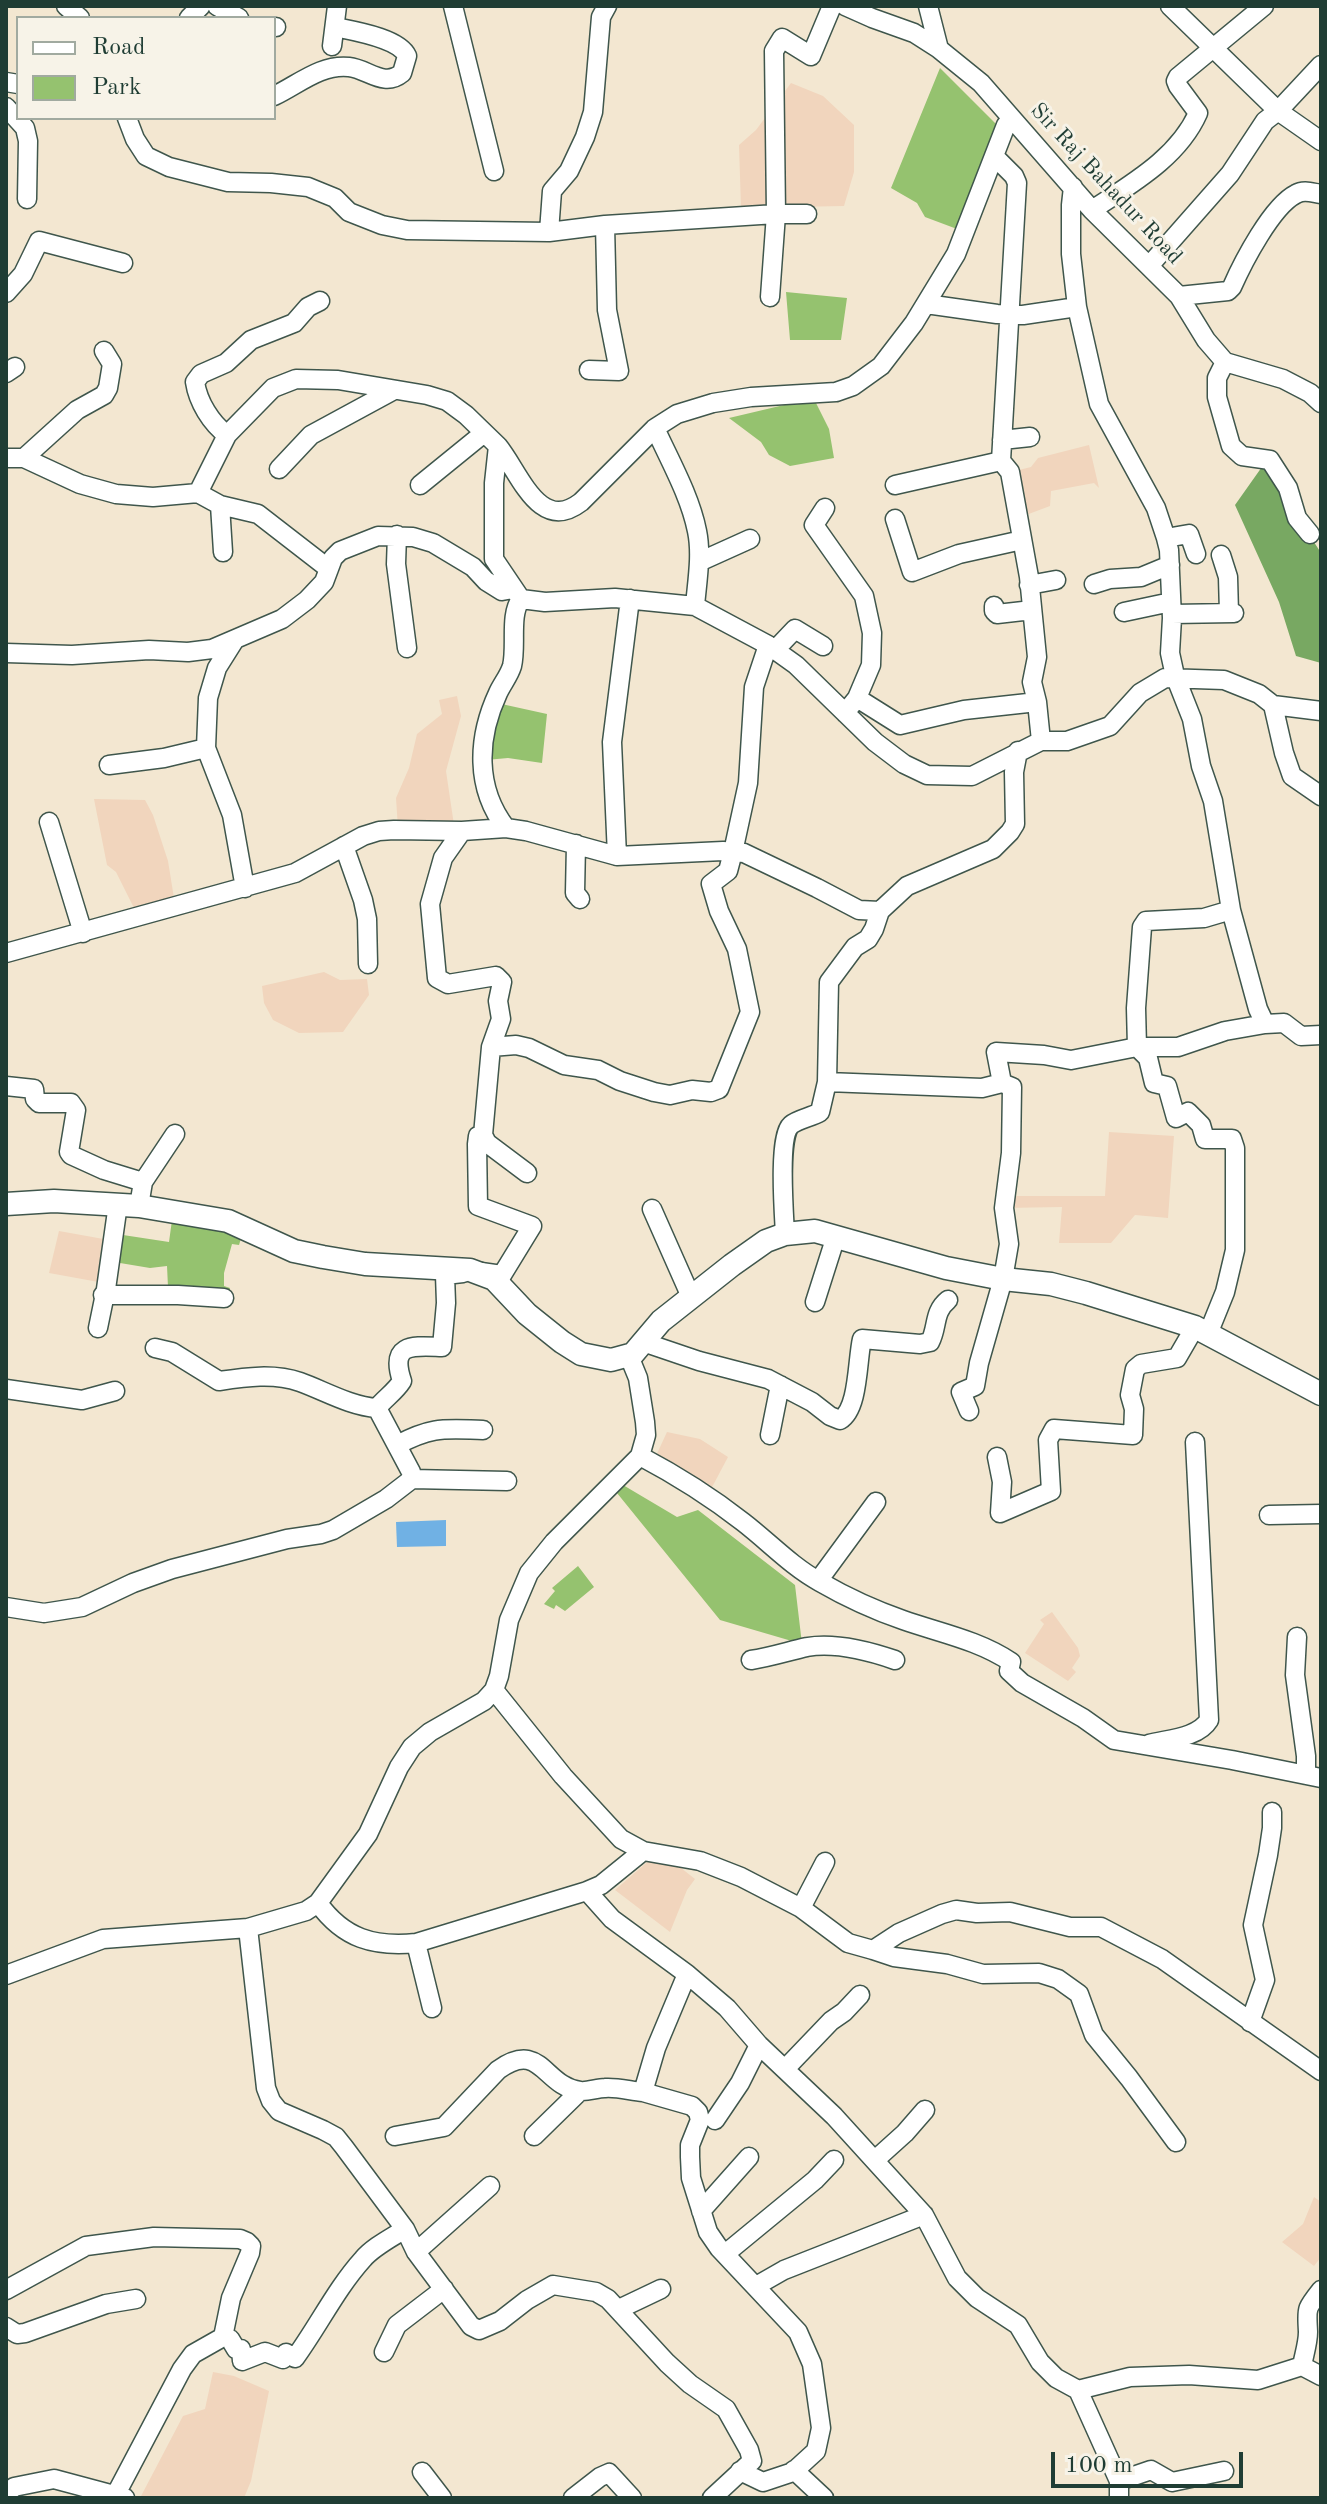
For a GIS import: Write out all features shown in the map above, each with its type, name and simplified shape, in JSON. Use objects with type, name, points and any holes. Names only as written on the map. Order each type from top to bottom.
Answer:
[{"type":"main road","points":[[6,1204],[54,1201],[128,1205],[228,1221],[294,1251],[323,1257],[365,1264],[472,1271],[494,1279],[527,1314],[562,1342],[581,1354],[611,1360],[636,1349],[661,1321],[766,1241],[785,1234],[815,1231],[946,1268],[1051,1284],[1202,1330],[1321,1394]]},
{"type":"street","points":[[217,6],[235,16]]},
{"type":"street","points":[[332,46],[337,6]]},
{"type":"street","points":[[453,6],[494,171]]},
{"type":"street","points":[[549,232],[552,191],[569,171],[593,112],[601,17],[607,6]]},
{"type":"street","points":[[770,297],[776,214],[774,51],[782,38],[811,56],[832,6]]},
{"type":"street","name":"Sir Raj Bahadur Road","points":[[845,6],[878,12],[939,49],[981,83],[1092,210],[1179,296],[1206,340],[1225,362]]},
{"type":"street","points":[[928,6],[939,49]]},
{"type":"street","points":[[1170,6],[1278,111],[1319,137]]},
{"type":"street","points":[[1092,210],[1181,143],[1198,113],[1176,81],[1264,6]]},
{"type":"street","points":[[276,95],[326,68],[350,67],[377,78],[390,79],[402,73],[407,56],[403,49],[376,37],[335,27]]},
{"type":"street","points":[[1149,266],[1230,174],[1265,121],[1321,65]]},
{"type":"street","points":[[198,493],[227,435],[273,388],[296,379],[338,380],[447,401],[491,440],[534,499],[543,507],[561,513],[581,502],[655,428],[677,414],[713,403],[751,397],[836,392],[853,386],[881,366],[901,343],[956,254],[1006,125],[1012,119]]},
{"type":"street","points":[[18,120],[25,128],[28,141],[27,199]]},
{"type":"street","points":[[128,120],[146,156],[169,167],[228,182],[308,187],[335,198],[349,212],[382,225],[407,230],[549,232],[605,225],[807,214]]},
{"type":"street","points":[[994,156],[1017,183],[1001,461],[1010,472],[1029,585],[1037,657],[1032,682],[1041,741]]},
{"type":"street","points":[[1073,187],[1071,254],[1077,307],[1099,404],[1156,508],[1166,538],[1172,608],[1170,653],[1175,676],[1192,719],[1201,766],[1213,801],[1231,910],[1258,1009],[1265,1024]]},
{"type":"street","points":[[1179,296],[1228,291],[1250,248],[1291,198],[1304,191],[1321,194]]},
{"type":"street","points":[[589,370],[619,371],[607,310],[605,225]]},
{"type":"street","points":[[6,293],[23,274],[39,241],[123,263]]},
{"type":"street","points":[[227,435],[217,427],[197,394],[195,382],[201,374],[226,363],[251,340],[294,323],[308,307],[320,301]]},
{"type":"street","points":[[926,304],[1009,315],[1077,307]]},
{"type":"street","points":[[15,458],[77,410],[104,395],[112,364],[104,351]]},
{"type":"street","points":[[1310,534],[1297,518],[1288,488],[1270,460],[1242,456],[1231,446],[1217,397],[1217,378],[1225,362],[1283,379],[1310,393],[1321,403]]},
{"type":"street","points":[[279,469],[311,435],[394,390]]},
{"type":"street","points":[[655,428],[698,532],[695,606]]},
{"type":"street","points":[[1002,440],[1030,437]]},
{"type":"street","points":[[420,485],[491,440]]},
{"type":"street","points":[[491,440],[494,559],[517,594],[517,605],[512,666],[497,696],[482,745],[481,764],[489,800],[506,828]]},
{"type":"street","points":[[15,458],[97,490],[153,497],[198,493],[220,505],[258,514],[329,569]]},
{"type":"street","points":[[895,485],[1001,461]]},
{"type":"street","points":[[220,505],[223,552]]},
{"type":"street","points":[[825,508],[814,525],[864,596],[872,633],[871,665],[851,706]]},
{"type":"street","points":[[895,519],[912,572],[959,554],[1022,540]]},
{"type":"street","points":[[1166,538],[1189,534],[1196,554]]},
{"type":"street","points":[[397,535],[396,564],[407,648]]},
{"type":"street","points":[[6,653],[72,655],[212,649],[282,619],[307,600],[324,582],[333,558],[340,551],[378,536],[397,535],[433,543],[473,567],[486,581],[502,591],[545,602],[630,599],[695,606],[772,648],[851,706],[900,725],[964,710],[1037,702]]},
{"type":"street","points":[[699,562],[750,539]]},
{"type":"street","points":[[1124,612],[1172,608],[1232,613],[1228,577],[1221,555]]},
{"type":"street","points":[[1094,584],[1110,579],[1141,577],[1170,565]]},
{"type":"street","points":[[1029,585],[1056,580]]},
{"type":"street","points":[[617,856],[612,742],[630,599]]},
{"type":"street","points":[[994,606],[997,614],[1032,610]]},
{"type":"street","points":[[491,1047],[516,1045],[564,1065],[598,1070],[620,1081],[670,1095],[719,1089],[750,1012],[737,949],[719,911],[711,884],[728,871],[733,852],[748,783],[754,687],[772,648],[795,629],[823,646]]},
{"type":"street","points":[[234,641],[217,668],[208,698],[206,748],[232,815],[245,888]]},
{"type":"street","points":[[851,706],[880,747],[904,764],[927,775],[972,776],[1041,741],[1067,741],[1110,726],[1140,693],[1165,678],[1175,676],[1224,680],[1259,694],[1273,705],[1321,711]]},
{"type":"street","points":[[1273,705],[1292,776],[1321,796]]},
{"type":"street","points":[[109,765],[164,758],[206,748]]},
{"type":"street","points":[[785,1234],[783,1148],[786,1131],[793,1123],[820,1112],[827,1082],[829,982],[855,947],[868,939],[880,911],[907,886],[993,849],[1010,832],[1015,824],[1014,772],[1018,751]]},
{"type":"street","points":[[49,822],[83,933]]},
{"type":"street","points":[[6,953],[295,873],[379,831],[506,828],[617,856],[744,853],[859,910],[880,911]]},
{"type":"street","points":[[462,831],[443,858],[430,904],[437,978],[448,984],[496,976],[502,982],[498,1001],[501,1019],[491,1047],[483,1135],[487,1143],[527,1173]]},
{"type":"street","points":[[576,844],[575,893],[580,899]]},
{"type":"street","points":[[344,846],[367,919],[368,964]]},
{"type":"street","points":[[997,1457],[1002,1482],[1000,1513],[1051,1491],[1048,1440],[1054,1429],[1133,1435],[1134,1409],[1130,1395],[1135,1369],[1141,1364],[1177,1358],[1202,1330],[1225,1292],[1235,1250],[1235,1148],[1232,1139],[1205,1139],[1201,1125],[1188,1112],[1176,1118],[1167,1086],[1154,1083],[1148,1058],[1137,1047],[1136,1008],[1142,927],[1146,921],[1204,918],[1231,910]]},
{"type":"street","points":[[1002,1083],[996,1052],[1071,1060],[1137,1047],[1178,1047],[1225,1031],[1284,1023],[1301,1036],[1321,1035]]},
{"type":"street","points":[[827,1082],[966,1089],[1002,1083],[1012,1087],[1011,1153],[1004,1208],[1009,1244],[975,1386],[961,1392],[969,1411]]},
{"type":"street","points":[[6,1086],[34,1089],[35,1099],[39,1103],[71,1103],[76,1110],[71,1155],[104,1170],[143,1182]]},
{"type":"street","points":[[98,1328],[103,1295],[128,1205],[175,1134]]},
{"type":"street","points":[[155,1348],[179,1356],[219,1381],[254,1375],[297,1381],[364,1407],[377,1408],[402,1381],[398,1361],[402,1352],[410,1346],[442,1347],[445,1275],[472,1271],[502,1275],[532,1226],[478,1206],[477,1144],[478,1136],[483,1135]]},
{"type":"street","points":[[652,1209],[691,1297]]},
{"type":"street","points":[[815,1302],[836,1236]]},
{"type":"street","points":[[103,1295],[224,1298]]},
{"type":"street","points":[[6,1975],[103,1939],[248,1928],[306,1911],[318,1903],[368,1834],[399,1767],[412,1747],[430,1732],[484,1701],[494,1690],[509,1620],[529,1573],[554,1542],[640,1456],[646,1435],[636,1349],[746,1372],[780,1385],[838,1420],[849,1413],[862,1339],[920,1344],[930,1342],[935,1333],[936,1315],[948,1300]]},
{"type":"street","points":[[770,1435],[780,1385]]},
{"type":"street","points":[[6,1389],[82,1400],[115,1391]]},
{"type":"street","points":[[377,1408],[413,1475],[412,1479]]},
{"type":"street","points":[[397,1445],[422,1432],[438,1429],[483,1430]]},
{"type":"street","points":[[1143,1746],[1196,1732],[1205,1728],[1209,1720],[1195,1442]]},
{"type":"street","points":[[640,1456],[706,1495],[788,1561],[818,1581],[879,1611],[978,1644],[1011,1662],[1009,1671],[1022,1683],[1114,1740],[1313,1777]]},
{"type":"street","points":[[6,1607],[44,1613],[82,1607],[172,1569],[272,1543],[321,1534],[386,1499],[412,1479],[507,1481]]},
{"type":"street","points":[[818,1581],[876,1502]]},
{"type":"street","points":[[1269,1515],[1321,1514]]},
{"type":"street","points":[[1297,1637],[1295,1675],[1306,1756],[1313,1777]]},
{"type":"street","points":[[751,1660],[825,1646],[874,1653],[895,1660]]},
{"type":"street","points":[[494,1690],[599,1817],[621,1839],[643,1851],[700,1861],[741,1877],[801,1908],[848,1943],[894,1957],[947,1964],[983,1974],[1039,1973],[1058,1979],[1074,1989],[1079,1994],[1094,2035],[1176,2142]]},
{"type":"street","points":[[1250,2022],[1265,1980],[1253,1925],[1268,1855],[1272,1812]]},
{"type":"street","points":[[318,1903],[328,1916],[358,1938],[392,1945],[416,1943],[587,1891],[601,1885],[643,1851]]},
{"type":"street","points":[[801,1908],[825,1862]]},
{"type":"street","points":[[587,1891],[612,1919],[687,1974],[727,2008],[759,2045],[834,2116],[924,2215],[957,2278],[977,2298],[1018,2325],[1040,2362],[1056,2378],[1078,2390],[1119,2489],[1151,2470],[1172,2482],[1224,2471]]},
{"type":"street","points":[[873,1950],[899,1933],[956,1910],[1010,1912],[1070,1927],[1101,1927],[1162,1959],[1321,2071]]},
{"type":"street","points":[[248,1928],[266,2088],[279,2111],[336,2137],[405,2229],[416,2252],[471,2326],[479,2330],[500,2321],[553,2285],[596,2292],[619,2309],[667,2363],[690,2384],[726,2409],[749,2450],[752,2461],[712,2498]]},
{"type":"street","points":[[416,1943],[432,2008]]},
{"type":"street","points":[[643,2092],[656,2048],[687,1974]]},
{"type":"street","points":[[785,2069],[860,1995]]},
{"type":"street","points":[[715,2120],[740,2083],[759,2045]]},
{"type":"street","points":[[395,2136],[444,2127],[498,2070],[521,2058],[531,2060],[567,2086],[580,2091],[605,2088],[643,2092],[692,2106],[700,2120],[690,2145],[691,2178],[708,2232],[798,2332],[812,2364],[821,2428],[816,2451],[794,2470],[763,2482],[740,2471]]},
{"type":"street","points":[[534,2136],[580,2091]]},
{"type":"street","points":[[875,2160],[925,2110]]},
{"type":"street","points":[[701,2211],[749,2157]]},
{"type":"street","points":[[725,2254],[815,2180],[834,2160]]},
{"type":"street","points":[[416,2252],[490,2186]]},
{"type":"street","points":[[756,2286],[784,2270],[924,2215]]},
{"type":"street","points":[[6,2495],[14,2487],[54,2479],[120,2496],[188,2359],[223,2337],[230,2339],[236,2349],[241,2349],[242,2361],[265,2352],[283,2359],[286,2353],[295,2358],[332,2298],[365,2256],[405,2229]]},
{"type":"street","points":[[6,2290],[86,2246],[154,2237],[240,2239],[251,2246],[231,2298],[223,2337]]},
{"type":"street","points":[[384,2352],[397,2325],[444,2289]]},
{"type":"street","points":[[619,2309],[661,2289]]},
{"type":"street","points":[[1302,2366],[1308,2333],[1308,2310],[1321,2290]]},
{"type":"street","points":[[6,2327],[17,2334],[25,2333],[106,2304],[136,2299]]},
{"type":"street","points":[[1078,2390],[1130,2377],[1189,2375],[1258,2380],[1302,2366],[1321,2376]]},
{"type":"street","points":[[794,2470],[824,2498]]},
{"type":"street","points":[[422,2472],[442,2498]]},
{"type":"street","points":[[573,2498],[609,2473],[632,2498]]},
{"type":"shaded area","points":[[791,83],[823,96],[854,125],[854,172],[844,206],[741,208],[739,145],[756,130]]},
{"type":"shaded area","points":[[1089,445],[1099,488],[1094,483],[1051,491],[1050,506],[1026,515],[1011,472],[1031,467],[1038,458]]},
{"type":"shaded area","points":[[457,696],[461,716],[446,771],[454,825],[398,828],[396,798],[409,768],[417,734],[442,714],[439,700]]},
{"type":"shaded area","points":[[94,799],[145,800],[168,861],[174,898],[134,908],[116,872],[107,865]]},
{"type":"shaded area","points":[[324,972],[340,980],[367,979],[369,995],[343,1032],[299,1033],[273,1020],[264,1003],[262,986]]},
{"type":"shaded area","points":[[1109,1132],[1174,1136],[1168,1218],[1135,1215],[1111,1243],[1059,1243],[1062,1207],[1004,1208],[1005,1196],[1105,1196]]},
{"type":"shaded area","points":[[59,1231],[109,1240],[104,1283],[49,1273]]},
{"type":"shaded area","points":[[667,1432],[700,1439],[728,1457],[710,1491],[655,1458]]},
{"type":"shaded area","points":[[1052,1612],[1078,1648],[1080,1656],[1072,1668],[1076,1672],[1068,1681],[1025,1653],[1044,1624],[1040,1620]]},
{"type":"shaded area","points":[[652,1858],[676,1864],[695,1879],[687,1890],[670,1932],[615,1890]]},
{"type":"shaded area","points":[[1314,2197],[1321,2202],[1321,2257],[1314,2266],[1282,2242],[1303,2224]]},
{"type":"shaded area","points":[[213,2372],[234,2376],[269,2391],[251,2481],[244,2498],[140,2498],[183,2416],[205,2409]]},
{"type":"green space","points":[[940,68],[997,125],[957,229],[925,217],[917,203],[891,188]]},
{"type":"green space","points":[[786,292],[847,298],[841,340],[790,340]]},
{"type":"green space","points":[[816,403],[829,429],[834,458],[790,466],[769,455],[761,442],[729,418],[784,405]]},
{"type":"green space","points":[[1264,464],[1321,553],[1321,663],[1296,656],[1279,602],[1235,505]]},
{"type":"green space","points":[[497,703],[547,714],[542,763],[508,758],[486,760]]},
{"type":"green space","points":[[120,1214],[126,1215],[123,1235],[169,1242],[172,1220],[242,1235],[239,1245],[232,1244],[224,1273],[224,1286],[230,1288],[229,1296],[168,1287],[167,1266],[150,1268],[114,1262]]},
{"type":"green space","points":[[623,1485],[677,1517],[698,1510],[795,1585],[802,1644],[720,1620],[617,1493]]},
{"type":"green space","points":[[578,1566],[594,1587],[565,1611],[556,1605],[554,1609],[544,1604],[555,1591],[552,1588]]},
{"type":"water","points":[[446,1520],[446,1546],[397,1547],[396,1522]]}]
